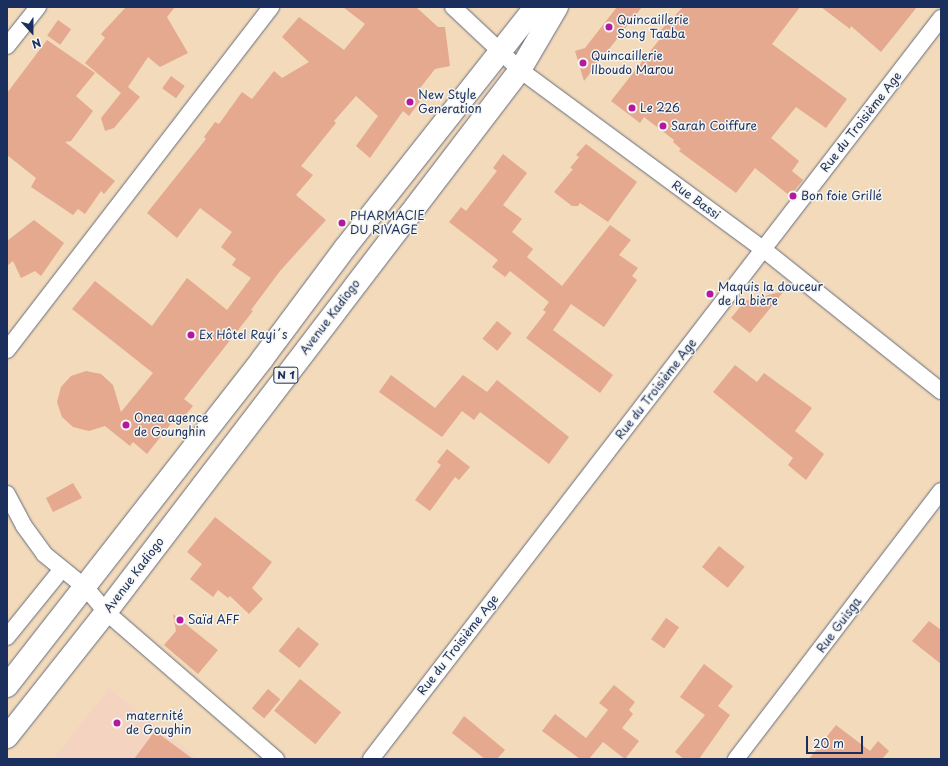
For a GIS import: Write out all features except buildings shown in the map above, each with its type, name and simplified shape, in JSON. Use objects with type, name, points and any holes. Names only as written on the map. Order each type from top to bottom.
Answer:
[{"type":"highway","name":"N 1","points":[[7,686],[86,588],[263,358],[345,248],[501,53],[535,7]]},
{"type":"highway","name":"Avenue Kadiogo","points":[[7,737],[106,612],[520,70],[557,7]]},
{"type":"street","points":[[7,46],[38,7]]},
{"type":"street","points":[[7,350],[271,7]]},
{"type":"street","name":"Rue Bassi","points":[[453,7],[520,70],[763,249],[941,391]]},
{"type":"street","name":"Rue du Troisième Age","points":[[371,759],[941,18]]},
{"type":"street","name":"Rue Guisga","points":[[736,759],[941,491]]},
{"type":"street","points":[[7,494],[44,554],[86,588],[106,612],[276,759]]},
{"type":"street","points":[[7,637],[62,569]]},
{"type":"shaded area","name":"maternité de Goughin","points":[[109,688],[198,759],[53,759]]},
{"type":"place","name":"Quincaillerie Song Taaba","points":[[609,27]]},
{"type":"place","name":"Quincaillerie Ilboudo Marou","points":[[583,63]]},
{"type":"place","name":"New Style Generation","points":[[410,102]]},
{"type":"place","name":"Le 226","points":[[632,108]]},
{"type":"place","name":"Sarah Coiffure","points":[[663,126]]},
{"type":"place","name":"Bon foie Grillé","points":[[793,196]]},
{"type":"place","name":"PHARMACIE DU RIVAGE","points":[[342,223]]},
{"type":"place","name":"Maquis la douceur de la bière","points":[[710,294]]},
{"type":"place","name":"Ex Hôtel Rayi´s","points":[[191,335]]},
{"type":"place","name":"Onea agence de Gounghin","points":[[126,425]]},
{"type":"place","name":"Saïd AFF","points":[[180,620]]},
{"type":"place","name":"maternité de Goughin","points":[[117,723]]}]
